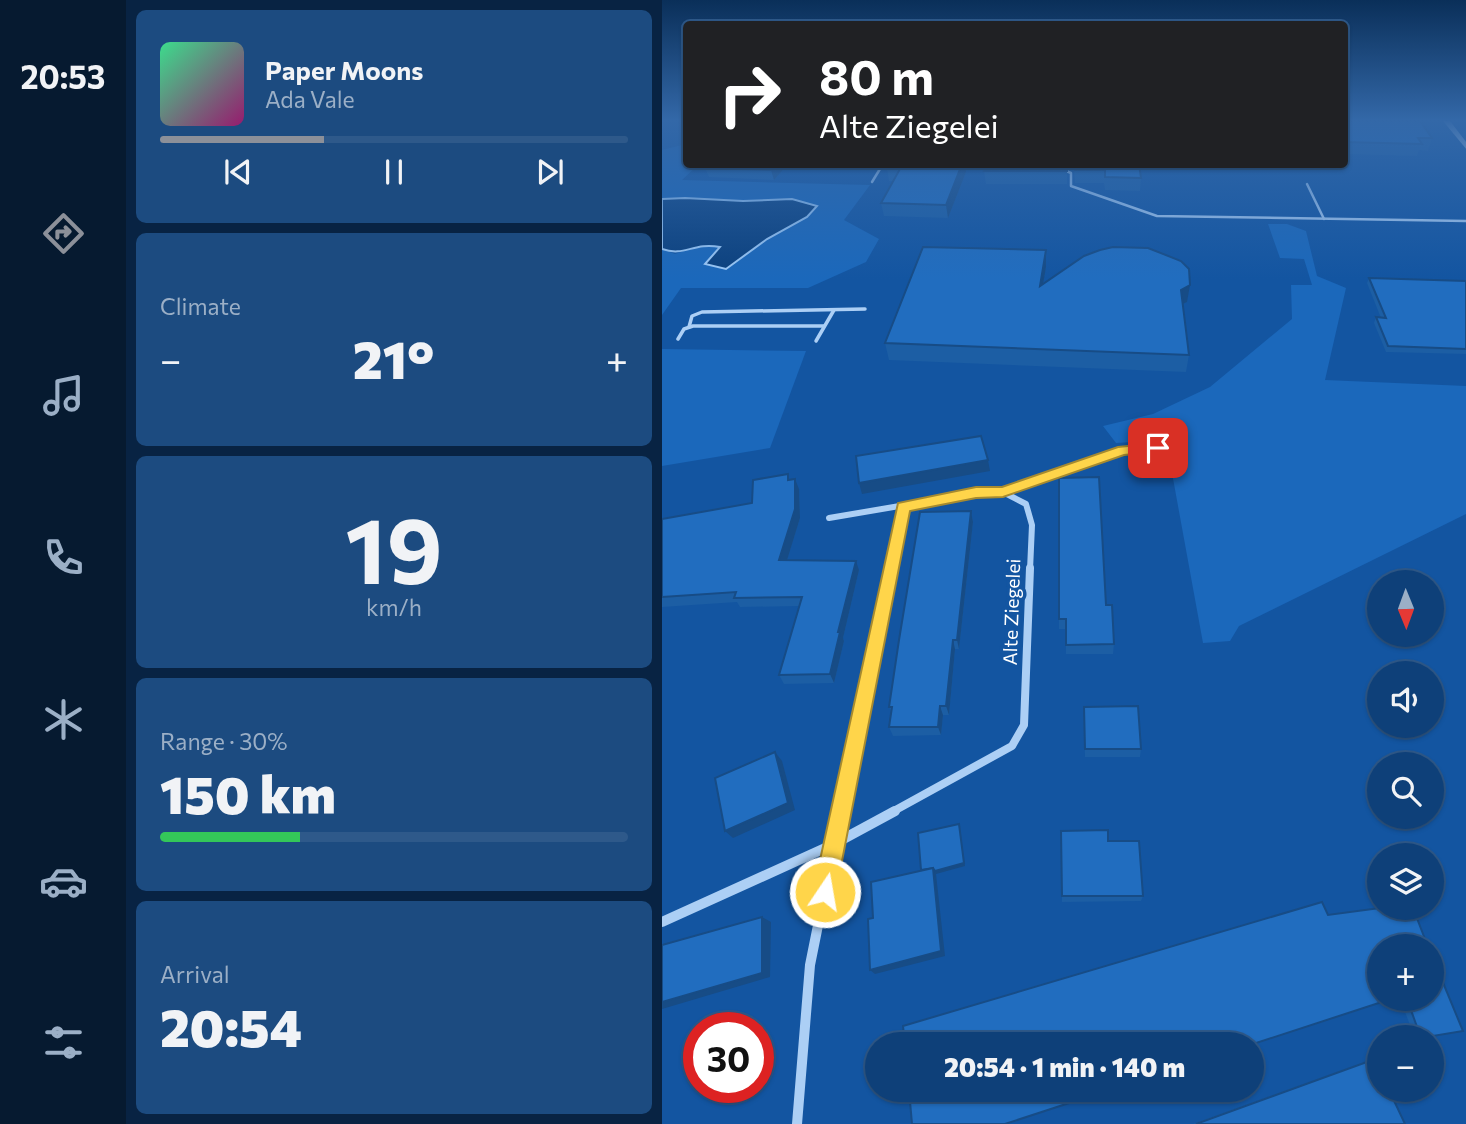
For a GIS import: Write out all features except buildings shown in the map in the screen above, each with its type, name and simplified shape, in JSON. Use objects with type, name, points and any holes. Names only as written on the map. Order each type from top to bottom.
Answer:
[{"type":"street","points":[[828,518],[976,493],[1003,492],[1123,450],[1158,448]]},
{"type":"street","name":"Alte Ziegelei","points":[[834,844],[1012,746],[1024,725],[1032,525],[1026,504],[1003,492]]},
{"type":"street","points":[[797,1124],[810,965],[903,507]]},
{"type":"street","points":[[662,922],[834,844]]},
{"type":"lane","points":[[873,182],[877,173]]},
{"type":"lane","points":[[1071,173],[1071,186],[1079,190],[1157,216],[1466,221]]},
{"type":"lane","points":[[1307,184],[1324,219]]},
{"type":"lane","points":[[678,339],[689,327],[689,321],[694,314],[702,312],[865,309]]},
{"type":"lane","points":[[816,341],[834,310]]},
{"type":"lane","points":[[689,327],[824,326]]},
{"type":"shaded area","points":[[662,173],[689,173],[682,180],[870,185],[844,220],[879,239],[866,262],[808,288],[681,288],[662,315],[662,249],[675,254],[704,244],[721,247],[767,239],[807,217],[743,201],[662,199]]},
{"type":"shaded area","points":[[662,199],[743,201],[792,199],[817,206],[807,217],[767,239],[726,269],[705,264],[720,247],[703,246],[677,251],[662,249]]},
{"type":"shaded area","points":[[1268,224],[1287,224],[1306,231],[1317,276],[1346,288],[1325,380],[1466,386],[1466,514],[1239,626],[1230,641],[1203,643],[1166,440],[1116,443],[1103,426],[1153,414],[1210,387],[1292,319],[1291,285],[1312,285],[1304,259],[1280,258]]},
{"type":"shaded area","points":[[662,349],[806,351],[770,448],[662,466]]},
{"type":"route","points":[[825,892],[903,507],[976,493],[1003,492],[1123,450],[1158,448]]}]
